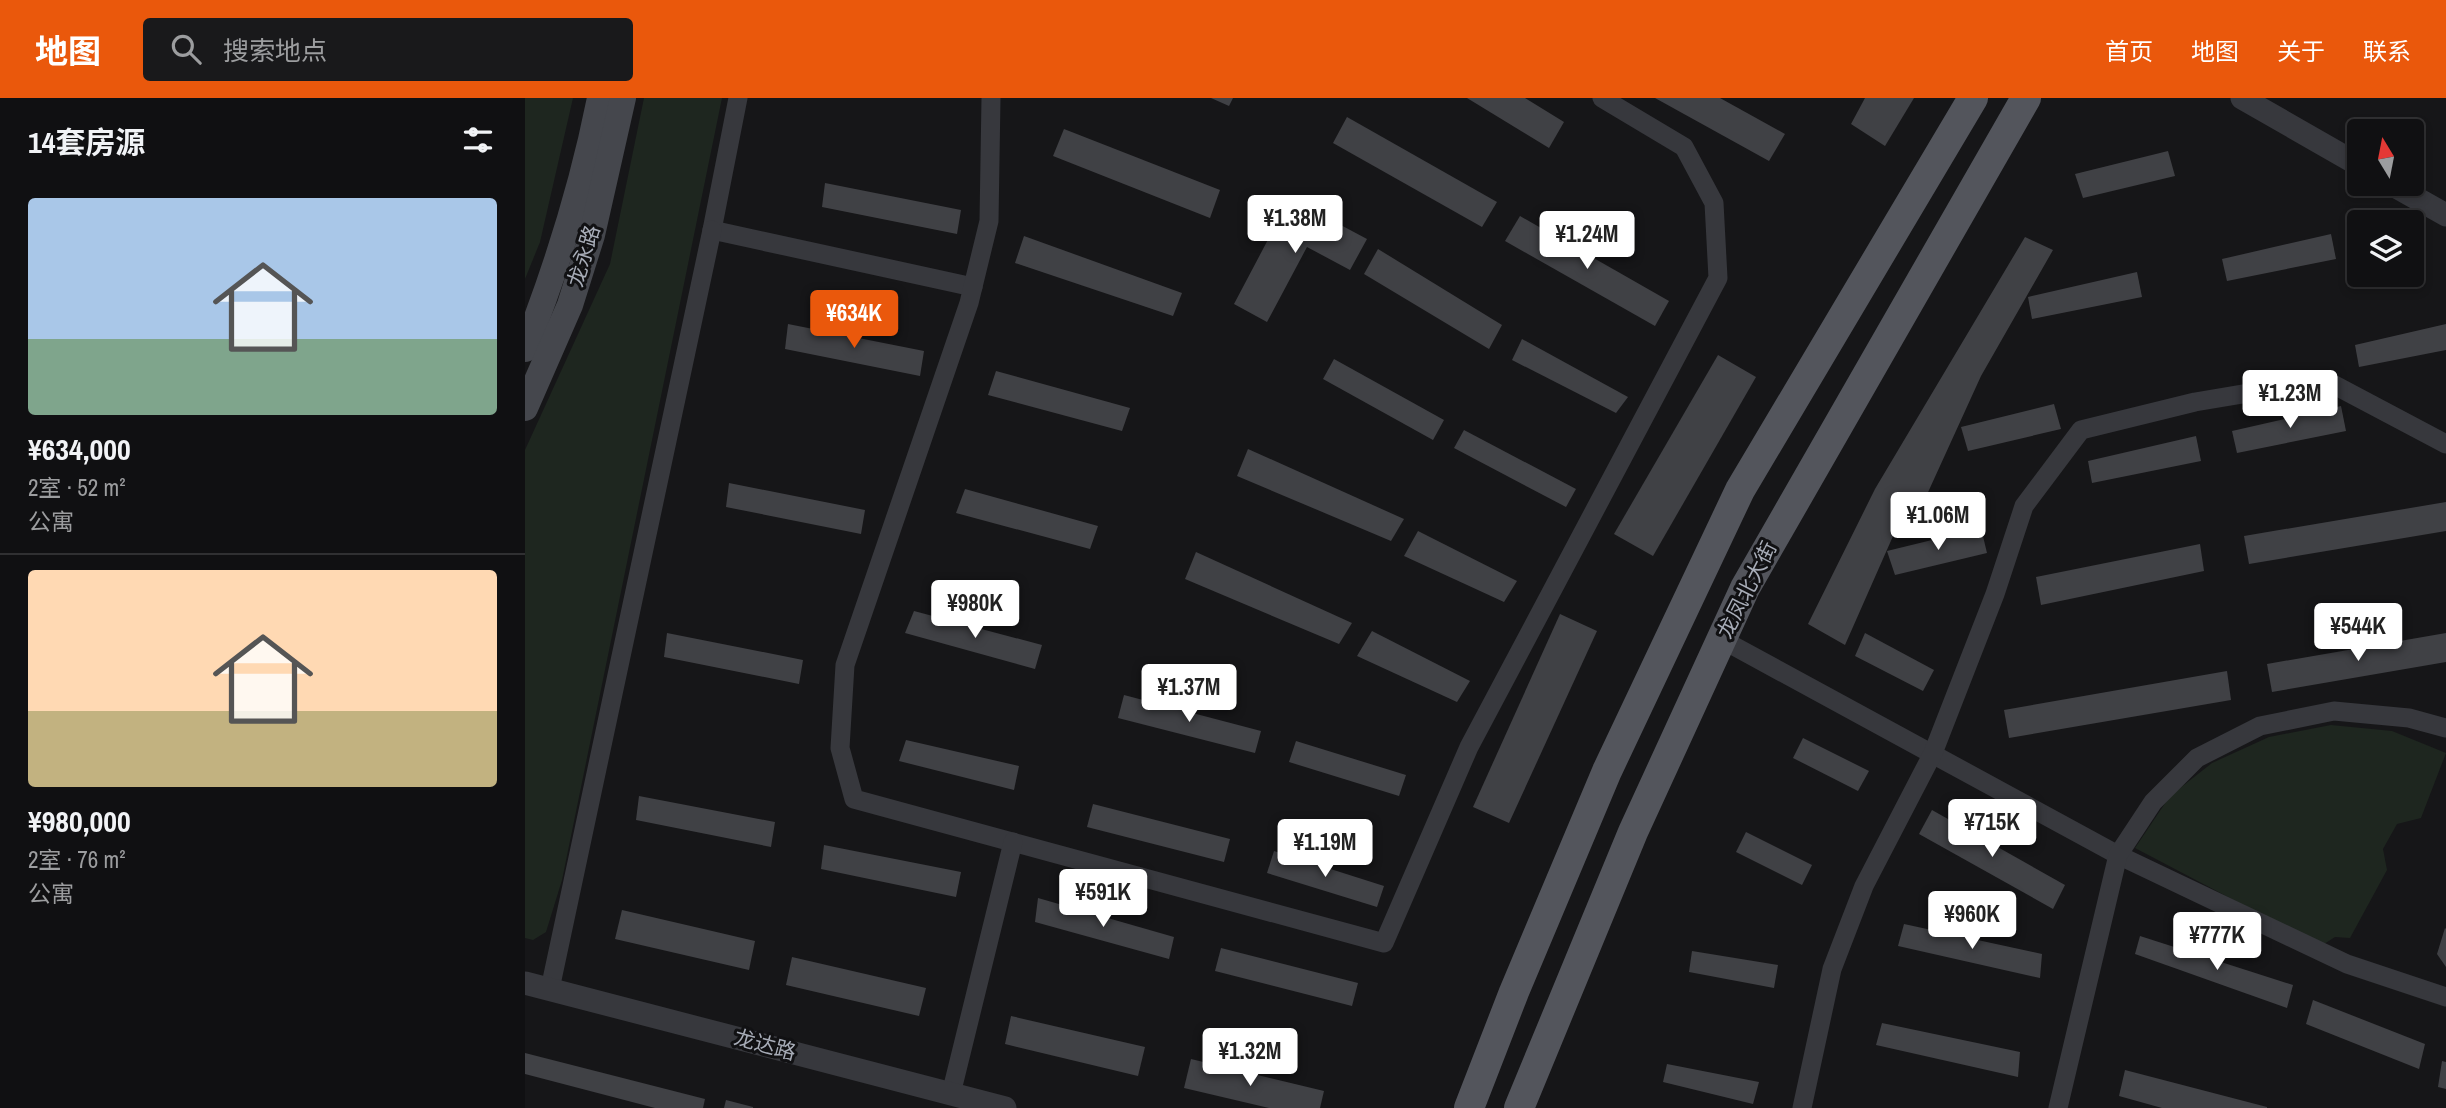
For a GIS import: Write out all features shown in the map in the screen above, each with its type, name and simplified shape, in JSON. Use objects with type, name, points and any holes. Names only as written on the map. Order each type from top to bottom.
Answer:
[{"type":"main road","name":"龙永路","points":[[525,349],[546,296],[582,179],[600,98]]},
{"type":"main road","name":"龙永路","points":[[525,408],[570,304],[592,235],[623,98]]},
{"type":"main road","points":[[1469,1108],[1514,992],[1607,771],[1740,490],[1973,98]]},
{"type":"main road","name":"龙凤北大街","points":[[1519,1108],[1633,832],[1745,588],[2026,98]]},
{"type":"street","points":[[550,989],[738,98]]},
{"type":"street","points":[[991,98],[989,221],[973,286],[845,664],[840,748],[854,799],[1384,943],[1469,747],[1718,278],[1714,203],[1684,147],[1602,98]]},
{"type":"street","points":[[2242,98],[2347,158]]},
{"type":"street","points":[[2412,196],[2446,215]]},
{"type":"street","points":[[712,230],[973,286]]},
{"type":"street","points":[[1802,1108],[1832,969],[1864,886],[1933,753],[1995,594],[2024,506],[2081,430],[2195,402],[2325,380],[2446,444]]},
{"type":"street","points":[[1721,639],[2118,855],[2347,964],[2446,997]]},
{"type":"street","points":[[2058,1108],[2118,855],[2153,802],[2197,758],[2260,726],[2334,711],[2409,718],[2446,728]]},
{"type":"street","points":[[951,1094],[1013,842]]},
{"type":"street","name":"龙达路","points":[[525,983],[1005,1108]]},
{"type":"shaded area","points":[[525,98],[573,98],[540,242],[525,279]]},
{"type":"shaded area","points":[[644,98],[722,98],[562,880],[546,932],[533,940],[525,938],[525,450],[610,264]]},
{"type":"shaded area","points":[[2331,725],[2392,731],[2446,753],[2421,818],[2397,824],[2383,849],[2387,870],[2350,938],[2335,937],[2321,946],[2135,848],[2170,796],[2212,763],[2269,737]]},
{"type":"building","points":[[1211,98],[1233,98],[1229,106]]},
{"type":"building","points":[[1467,98],[1525,98],[1564,122],[1549,148]]},
{"type":"building","points":[[1655,98],[1720,98],[1785,134],[1769,161]]},
{"type":"building","points":[[1865,98],[1914,98],[1885,146],[1851,124]]},
{"type":"building","points":[[1347,117],[1497,202],[1482,227],[1333,143]]},
{"type":"building","points":[[1064,129],[1220,190],[1210,218],[1053,156]]},
{"type":"building","points":[[2168,151],[2175,176],[2083,198],[2075,174]]},
{"type":"building","points":[[825,183],[961,210],[957,234],[822,207]]},
{"type":"building","points":[[1290,198],[1367,239],[1350,270],[1307,247],[1267,322],[1234,304]]},
{"type":"building","points":[[1520,216],[1669,301],[1655,326],[1505,241]]},
{"type":"building","points":[[2331,234],[2336,259],[2227,281],[2222,259]]},
{"type":"building","points":[[1024,236],[1182,293],[1173,316],[1015,263]]},
{"type":"building","points":[[2025,237],[2053,250],[1981,376],[1914,523],[1901,518],[1845,645],[1808,624],[1875,489]]},
{"type":"building","points":[[1378,249],[1502,325],[1489,349],[1364,274]]},
{"type":"building","points":[[2137,272],[2142,297],[2032,319],[2028,297]]},
{"type":"building","points":[[788,324],[924,351],[920,376],[785,349]]},
{"type":"building","points":[[2446,324],[2446,350],[2359,367],[2355,345]]},
{"type":"building","points":[[1522,339],[1628,397],[1616,413],[1512,360]]},
{"type":"building","points":[[1718,355],[1756,377],[1653,556],[1614,534]]},
{"type":"building","points":[[1334,359],[1444,420],[1433,440],[1323,379]]},
{"type":"building","points":[[996,371],[1130,408],[1122,431],[988,395]]},
{"type":"building","points":[[2054,404],[2061,429],[1968,451],[1961,427]]},
{"type":"building","points":[[2341,406],[2346,431],[2237,453],[2232,431]]},
{"type":"building","points":[[1464,430],[1576,489],[1566,507],[1454,448]]},
{"type":"building","points":[[2196,436],[2201,461],[2092,483],[2088,461]]},
{"type":"building","points":[[1248,449],[1404,519],[1391,541],[1237,476]]},
{"type":"building","points":[[729,483],[865,510],[861,534],[726,507]]},
{"type":"building","points":[[965,489],[1098,526],[1090,549],[956,513]]},
{"type":"building","points":[[2446,502],[2446,531],[2249,564],[2244,536]]},
{"type":"building","points":[[1981,528],[1987,553],[1895,575],[1887,551]]},
{"type":"building","points":[[1418,531],[1517,581],[1504,602],[1404,556]]},
{"type":"building","points":[[2200,544],[2204,571],[2041,605],[2036,577]]},
{"type":"building","points":[[1196,552],[1352,623],[1339,644],[1185,579]]},
{"type":"building","points":[[914,611],[1042,645],[1035,669],[905,633]]},
{"type":"building","points":[[1560,614],[1597,631],[1509,823],[1473,807]]},
{"type":"building","points":[[1372,631],[1470,681],[1457,702],[1357,656]]},
{"type":"building","points":[[667,633],[803,660],[799,684],[664,657]]},
{"type":"building","points":[[1865,633],[1934,670],[1923,691],[1855,656]]},
{"type":"building","points":[[2446,633],[2446,662],[2272,692],[2267,664]]},
{"type":"building","points":[[2227,671],[2231,700],[2009,738],[2004,710]]},
{"type":"building","points":[[1124,695],[1261,731],[1255,753],[1118,718]]},
{"type":"building","points":[[1803,738],[1869,771],[1858,791],[1793,758]]},
{"type":"building","points":[[906,740],[1019,766],[1014,790],[899,761]]},
{"type":"building","points":[[1296,741],[1406,775],[1399,796],[1289,762]]},
{"type":"building","points":[[639,796],[775,822],[771,847],[636,820]]},
{"type":"building","points":[[1093,804],[1230,839],[1224,862],[1087,827]]},
{"type":"building","points":[[1932,810],[2065,885],[2053,909],[1919,834]]},
{"type":"building","points":[[1746,832],[1812,865],[1802,885],[1736,852]]},
{"type":"building","points":[[824,845],[961,872],[956,897],[821,869]]},
{"type":"building","points":[[1274,851],[1384,886],[1377,907],[1267,873]]},
{"type":"building","points":[[1038,898],[1174,937],[1169,959],[1035,922]]},
{"type":"building","points":[[622,910],[755,941],[749,970],[615,939]]},
{"type":"building","points":[[1904,924],[2042,954],[2040,978],[1898,946]]},
{"type":"building","points":[[2446,929],[2446,967],[2437,954]]},
{"type":"building","points":[[2140,936],[2293,985],[2287,1008],[2135,954]]},
{"type":"building","points":[[1221,948],[1358,983],[1352,1006],[1215,971]]},
{"type":"building","points":[[1692,951],[1778,965],[1774,988],[1689,972]]},
{"type":"building","points":[[792,957],[926,988],[919,1016],[786,985]]},
{"type":"building","points":[[2313,1000],[2425,1044],[2419,1069],[2306,1024]]},
{"type":"building","points":[[1011,1016],[1145,1047],[1138,1076],[1005,1044]]},
{"type":"building","points":[[1882,1023],[2020,1052],[2018,1077],[1876,1045]]},
{"type":"building","points":[[525,1053],[705,1099],[703,1108],[655,1108],[525,1074]]},
{"type":"building","points":[[1191,1059],[1324,1091],[1320,1108],[1269,1108],[1184,1088]]},
{"type":"building","points":[[2442,1061],[2446,1062],[2446,1089],[2438,1087]]},
{"type":"building","points":[[1667,1064],[1759,1082],[1753,1104],[1663,1082]]},
{"type":"building","points":[[2125,1070],[2267,1108],[2162,1108],[2119,1096]]},
{"type":"building","points":[[726,1100],[753,1107],[753,1108],[724,1108]]}]
